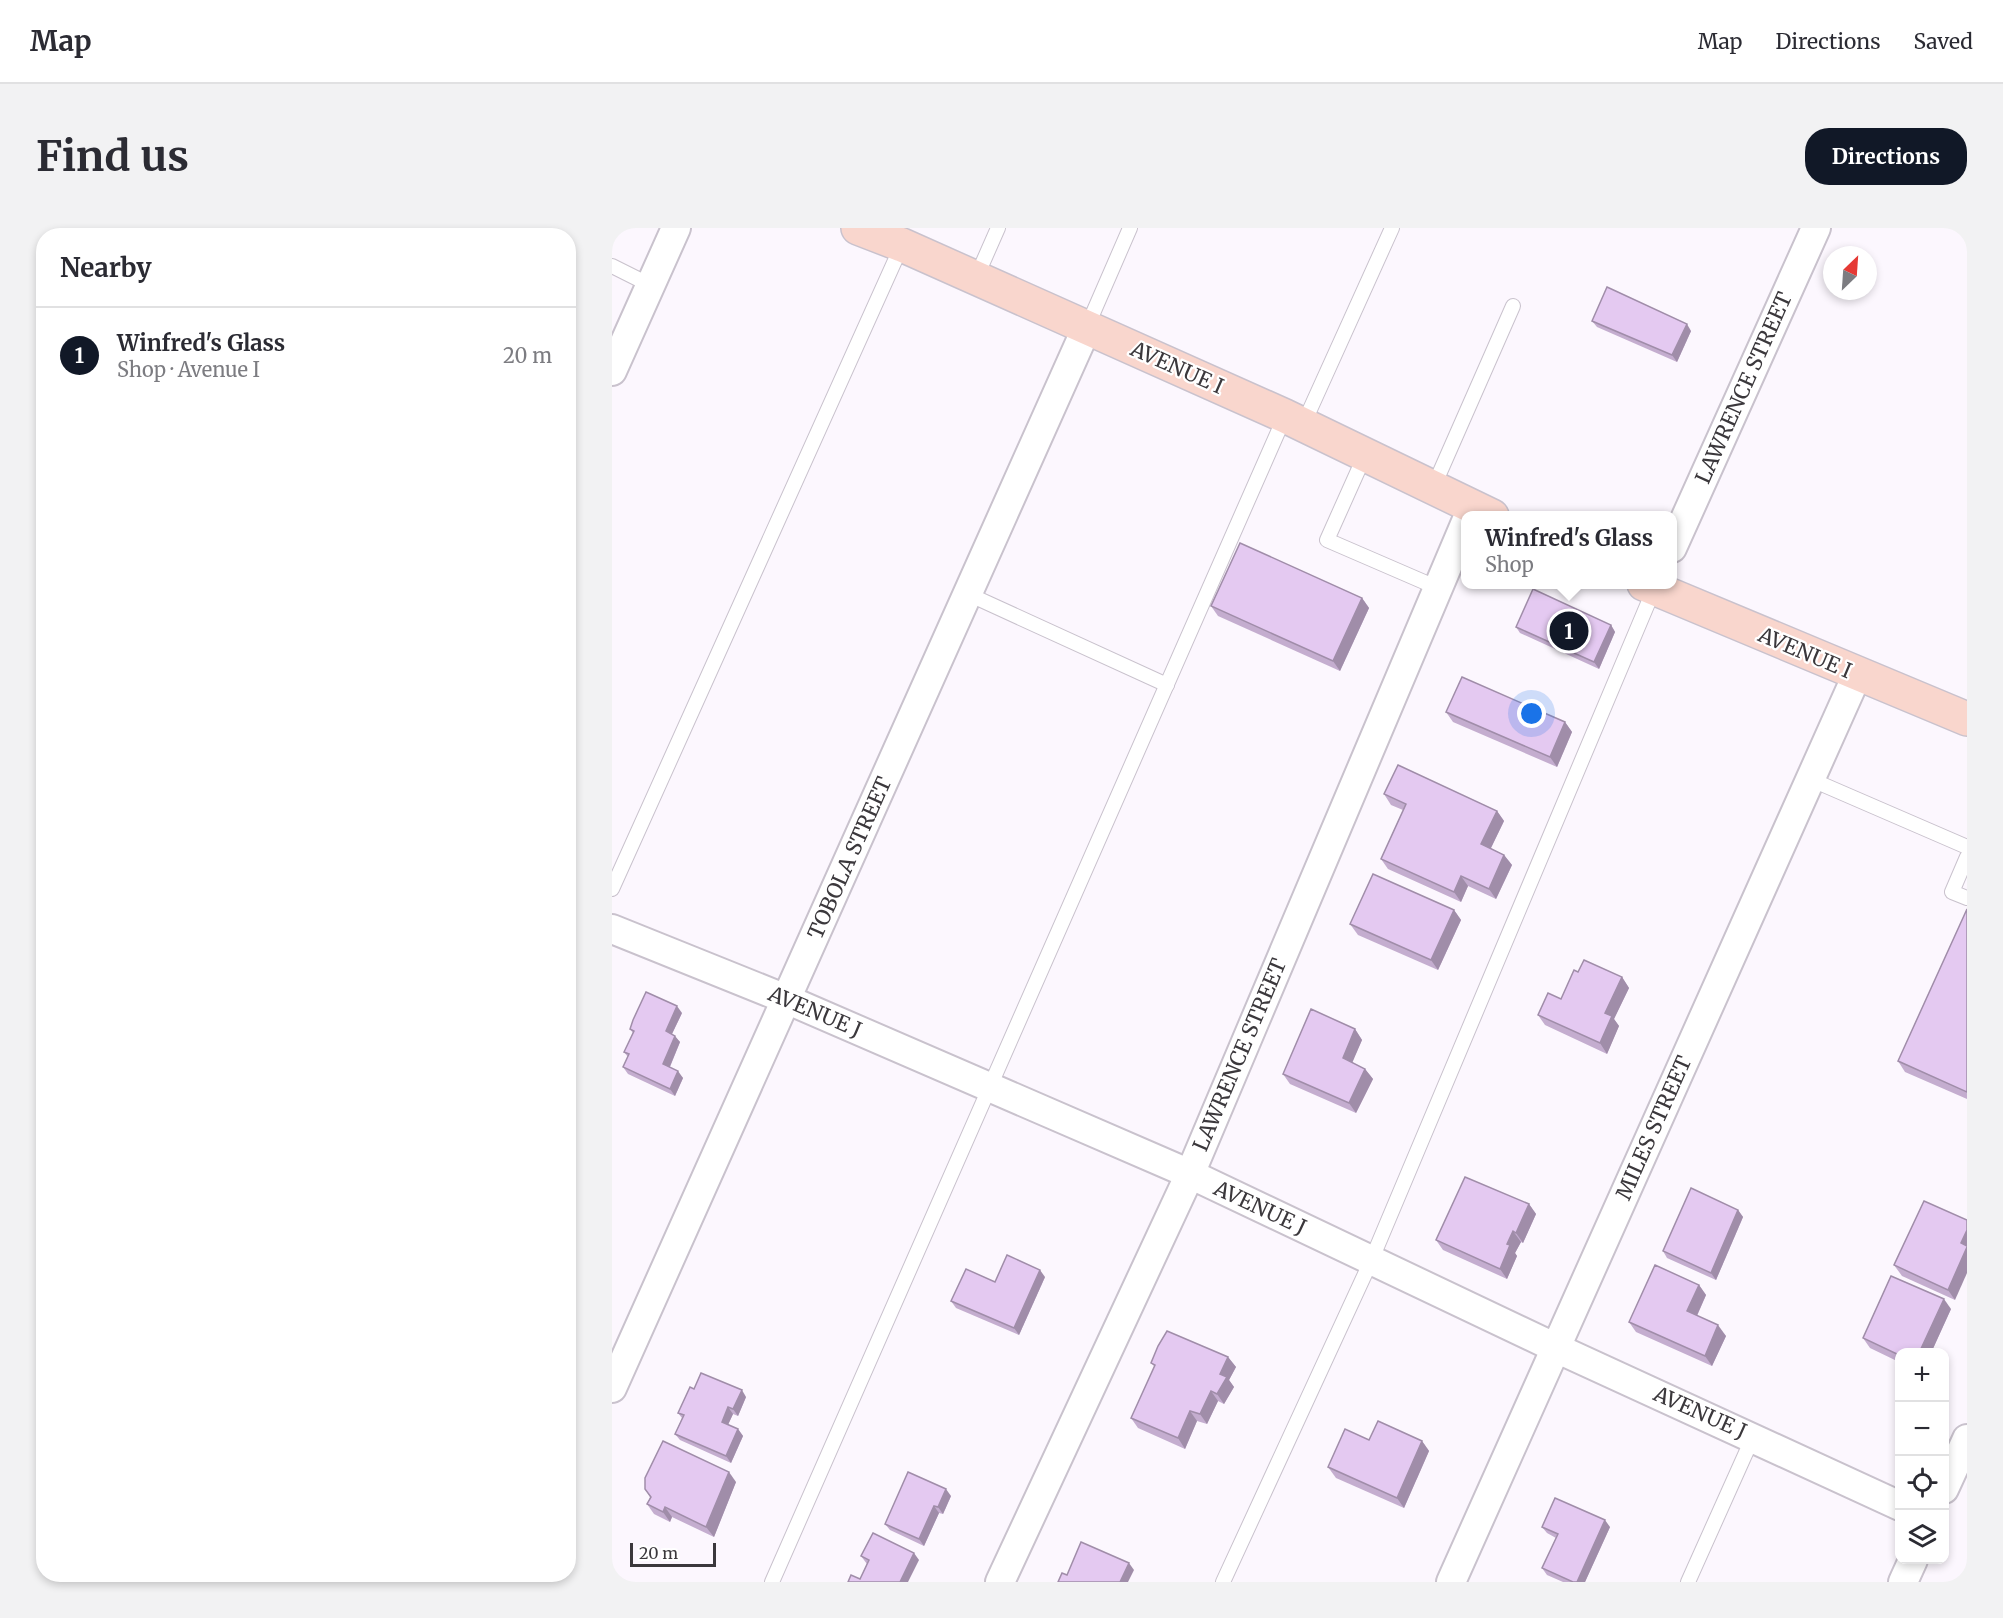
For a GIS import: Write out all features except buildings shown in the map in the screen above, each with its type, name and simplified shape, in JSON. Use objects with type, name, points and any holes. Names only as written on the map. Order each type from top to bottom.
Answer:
[{"type":"main road","name":"AVENUE I","points":[[858,228],[902,245],[1294,421],[1433,488],[1468,511]]},
{"type":"main road","name":"AVENUE I","points":[[1658,589],[1857,675],[1967,719]]},
{"type":"street","points":[[612,371],[675,228]]},
{"type":"street","name":"LAWRENCE STREET","points":[[1677,537],[1816,228]]},
{"type":"street","name":"TOBOLA STREET","points":[[612,1388],[1087,327]]},
{"type":"street","name":"LAWRENCE STREET","points":[[1000,1582],[1190,1174],[1438,588],[1461,541]]},
{"type":"street","name":"MILES STREET","points":[[1451,1582],[1857,675]]},
{"type":"street","name":"AVENUE J","points":[[612,929],[786,999],[1190,1174],[1556,1348],[1754,1437],[1895,1504]]},
{"type":"street","points":[[1949,1478],[1967,1439]]},
{"type":"street","points":[[1903,1582],[1911,1564]]},
{"type":"lane","points":[[976,278],[998,228]]},
{"type":"lane","points":[[1087,327],[1130,228]]},
{"type":"lane","points":[[772,1582],[1167,685],[1294,421],[1392,228]]},
{"type":"lane","points":[[612,889],[902,245]]},
{"type":"lane","points":[[613,270],[650,285]]},
{"type":"lane","points":[[1433,488],[1513,306]]},
{"type":"lane","points":[[1365,455],[1327,540],[1438,588]]},
{"type":"lane","points":[[1223,1582],[1371,1261],[1650,589]]},
{"type":"lane","points":[[968,594],[1167,685]]},
{"type":"lane","points":[[1810,779],[1967,847]]},
{"type":"lane","points":[[1967,857],[1952,892],[1967,898]]},
{"type":"lane","points":[[1688,1582],[1754,1437]]},
{"type":"place","name":"Winfred's Glass","points":[[1569,631]]}]
